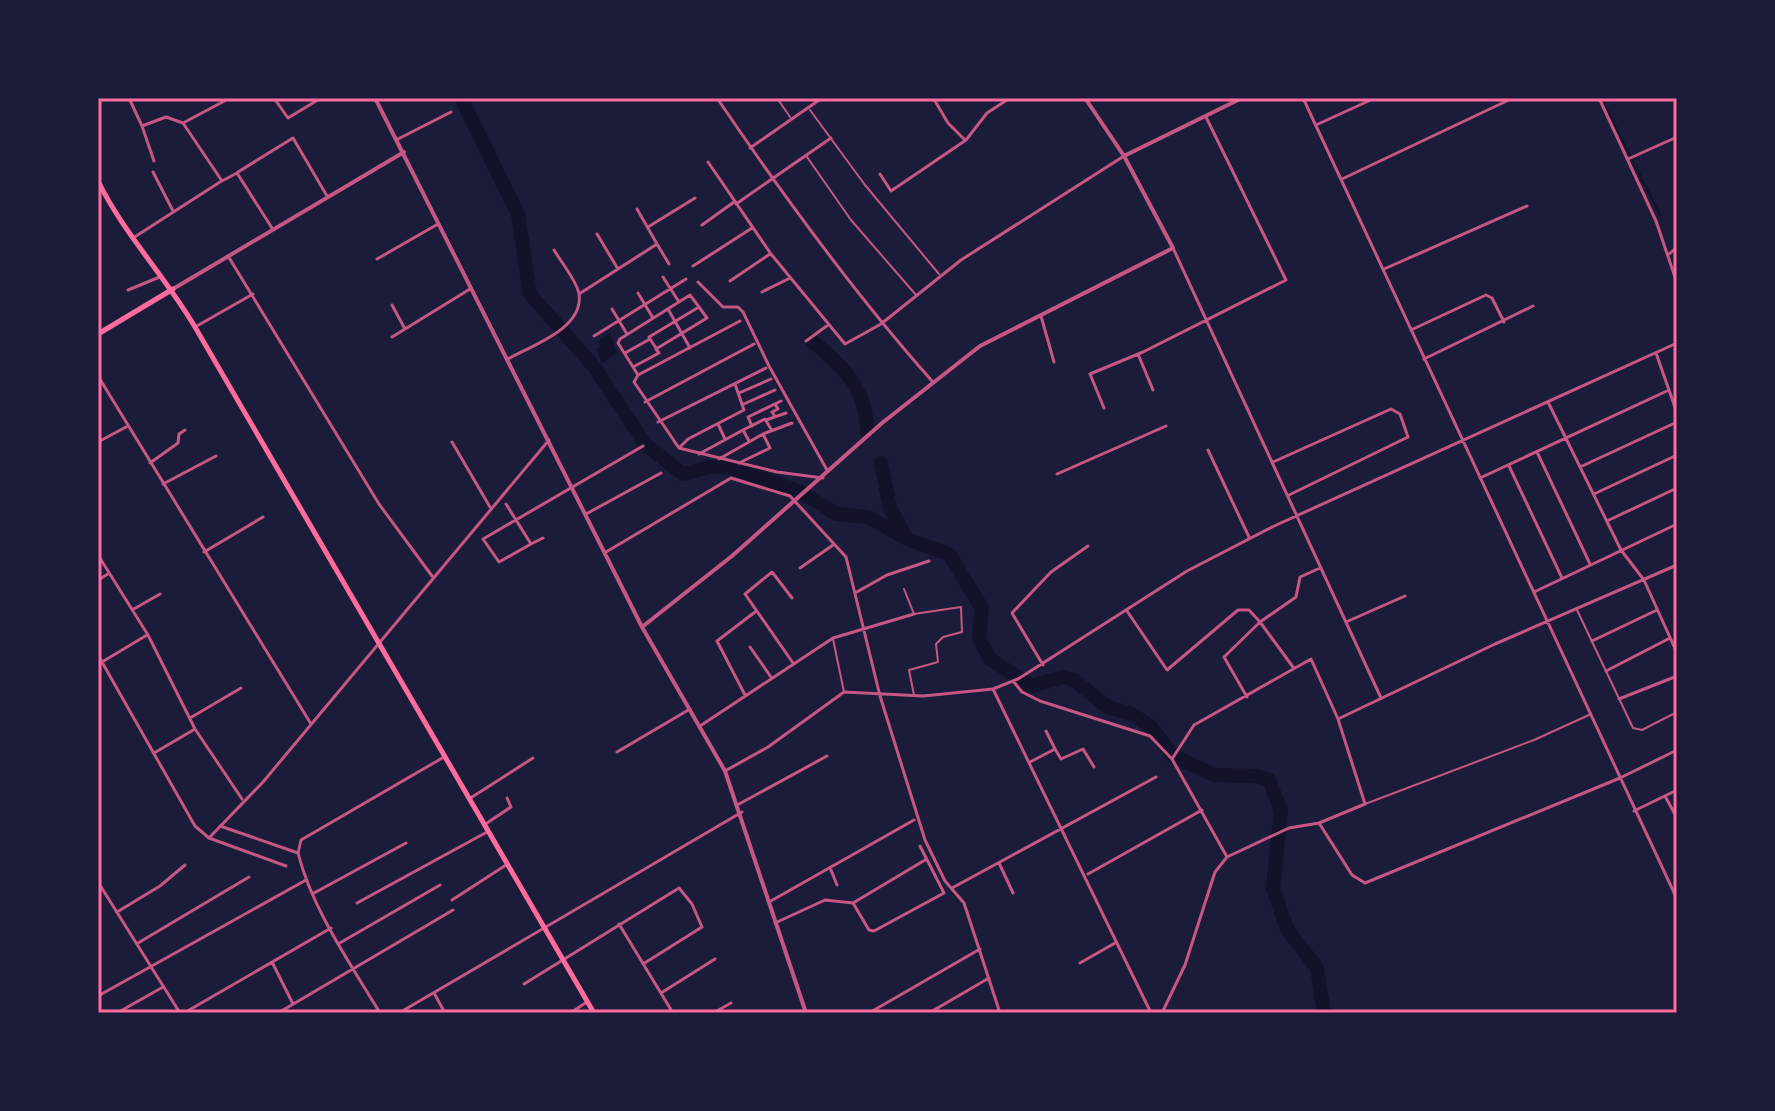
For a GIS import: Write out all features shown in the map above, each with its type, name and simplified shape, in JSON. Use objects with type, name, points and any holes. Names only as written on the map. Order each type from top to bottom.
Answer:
[{"type":"main road","points":[[98,181],[133,238],[173,289],[594,1013]]},
{"type":"main road","points":[[98,334],[173,289]]},
{"type":"street","points":[[129,98],[154,161]]},
{"type":"street","points":[[183,123],[230,98]]},
{"type":"street","points":[[274,98],[288,118],[321,98]]},
{"type":"street","points":[[375,98],[642,627],[725,771],[742,812],[806,1013]]},
{"type":"street","points":[[717,98],[772,179],[881,324],[933,382]]},
{"type":"street","points":[[750,148],[822,98]]},
{"type":"street","points":[[880,174],[891,191],[966,140],[987,113],[1010,98]]},
{"type":"street","points":[[1085,98],[1124,156],[1173,248],[1381,698]]},
{"type":"street","points":[[708,162],[771,254],[845,344],[881,324],[940,275],[1124,156],[1242,98]]},
{"type":"street","points":[[1303,98],[1676,897]]},
{"type":"street","points":[[1316,125],[1375,98]]},
{"type":"street","points":[[1341,179],[1513,98]]},
{"type":"street","points":[[1599,98],[1628,159],[1677,283]]},
{"type":"street","points":[[935,101],[948,123],[966,140]]},
{"type":"street","points":[[398,139],[451,112]]},
{"type":"street","points":[[142,126],[166,117],[183,123],[222,181]]},
{"type":"street","points":[[1104,408],[1090,374],[1138,354],[1286,280],[1206,117]]},
{"type":"street","points":[[1628,159],[1677,137]]},
{"type":"street","points":[[133,238],[293,138],[327,196]]},
{"type":"street","points":[[702,225],[831,138]]},
{"type":"street","points":[[173,289],[404,152]]},
{"type":"street","points":[[153,172],[174,212]]},
{"type":"street","points":[[237,173],[272,228]]},
{"type":"street","points":[[648,227],[695,198]]},
{"type":"street","points":[[1383,270],[1527,206]]},
{"type":"street","points":[[637,209],[669,264]]},
{"type":"street","points":[[377,259],[438,224]]},
{"type":"street","points":[[693,266],[752,228]]},
{"type":"street","points":[[597,234],[618,269]]},
{"type":"street","points":[[579,294],[657,244]]},
{"type":"street","points":[[1668,255],[1677,247]]},
{"type":"street","points":[[642,627],[795,503],[933,382],[993,336],[1041,316],[1173,248]]},
{"type":"street","points":[[507,359],[559,331],[577,307],[579,294],[554,250]]},
{"type":"street","points":[[730,281],[771,254]]},
{"type":"street","points":[[228,256],[357,469],[432,577]]},
{"type":"street","points":[[128,290],[162,276]]},
{"type":"street","points":[[663,277],[679,302]]},
{"type":"street","points":[[762,292],[790,278]]},
{"type":"street","points":[[594,336],[686,279]]},
{"type":"street","points":[[698,282],[725,308],[738,307],[743,312],[769,366],[829,473]]},
{"type":"street","points":[[392,337],[470,289]]},
{"type":"street","points":[[638,293],[653,318]]},
{"type":"street","points":[[195,327],[253,294]]},
{"type":"street","points":[[638,375],[618,342],[690,295],[707,318],[656,349]]},
{"type":"street","points":[[1410,330],[1486,295],[1492,298],[1504,322]]},
{"type":"street","points":[[392,305],[405,329]]},
{"type":"street","points":[[1424,359],[1533,306]]},
{"type":"street","points":[[625,353],[699,307]]},
{"type":"street","points":[[612,309],[627,334]]},
{"type":"street","points":[[668,309],[690,348]]},
{"type":"street","points":[[1041,316],[1054,362]]},
{"type":"street","points":[[740,321],[638,375],[634,382],[658,422],[679,448],[820,480]]},
{"type":"street","points":[[633,367],[659,353],[642,325]]},
{"type":"street","points":[[806,341],[828,325]]},
{"type":"street","points":[[725,771],[777,741],[844,692],[914,696],[993,689],[1015,680],[1187,571],[1250,538],[1677,343]]},
{"type":"street","points":[[645,402],[754,344]]},
{"type":"street","points":[[1656,353],[1677,413]]},
{"type":"street","points":[[1138,354],[1153,390]]},
{"type":"street","points":[[658,422],[766,368]]},
{"type":"street","points":[[98,376],[311,724]]},
{"type":"street","points":[[739,393],[771,379]]},
{"type":"street","points":[[734,383],[752,426]]},
{"type":"street","points":[[679,448],[775,390]]},
{"type":"street","points":[[1480,478],[1669,390]]},
{"type":"street","points":[[748,417],[781,401]]},
{"type":"street","points":[[1548,402],[1621,550],[1644,580],[1677,653]]},
{"type":"street","points":[[774,415],[772,412],[778,409],[775,404]]},
{"type":"street","points":[[1273,462],[1391,409],[1400,414],[1408,437],[1289,495]]},
{"type":"street","points":[[699,454],[774,415],[786,413]]},
{"type":"street","points":[[766,420],[771,430]]},
{"type":"street","points":[[1580,467],[1677,422]]},
{"type":"street","points":[[719,459],[771,430],[792,423]]},
{"type":"street","points":[[718,424],[725,439]]},
{"type":"street","points":[[1057,474],[1166,426]]},
{"type":"street","points":[[98,442],[127,427]]},
{"type":"street","points":[[150,463],[178,443],[179,434],[185,430]]},
{"type":"street","points":[[743,430],[749,441]]},
{"type":"street","points":[[739,463],[770,448],[763,434]]},
{"type":"street","points":[[209,838],[263,782],[549,440]]},
{"type":"street","points":[[452,442],[490,507]]},
{"type":"street","points":[[543,538],[503,561],[494,558],[483,539],[643,446]]},
{"type":"street","points":[[1208,450],[1250,538]]},
{"type":"street","points":[[1537,452],[1590,564]]},
{"type":"street","points":[[1594,494],[1677,455]]},
{"type":"street","points":[[163,484],[216,456]]},
{"type":"street","points":[[1508,464],[1562,578]]},
{"type":"street","points":[[586,514],[661,473]]},
{"type":"street","points":[[606,552],[731,478],[785,493],[835,544],[846,557],[880,696],[927,845],[964,903],[1000,1013]]},
{"type":"street","points":[[1607,521],[1677,488]]},
{"type":"street","points":[[506,504],[531,544]]},
{"type":"street","points":[[204,552],[263,517]]},
{"type":"street","points":[[1534,592],[1677,524]]},
{"type":"street","points":[[800,568],[835,544]]},
{"type":"street","points":[[1043,665],[1012,613],[1051,572],[1088,546]]},
{"type":"street","points":[[98,555],[148,635],[195,729],[243,800]]},
{"type":"street","points":[[855,593],[882,577],[929,561]]},
{"type":"street","points":[[1338,719],[1677,565]]},
{"type":"street","points":[[1247,697],[1224,657],[1260,622],[1296,597],[1300,577],[1320,568]]},
{"type":"street","points":[[792,598],[772,572],[745,591],[746,600],[793,663]]},
{"type":"street","points":[[98,580],[109,573]]},
{"type":"street","points":[[132,610],[160,594]]},
{"type":"street","points":[[1346,622],[1405,596]]},
{"type":"street","points":[[1126,610],[1167,670],[1238,610],[1249,610],[1294,668]]},
{"type":"street","points":[[1592,641],[1658,610]]},
{"type":"street","points":[[745,695],[717,641],[755,612]]},
{"type":"street","points":[[700,726],[833,638],[914,614]]},
{"type":"street","points":[[102,662],[148,635]]},
{"type":"street","points":[[1606,671],[1670,638]]},
{"type":"street","points":[[750,647],[771,677]]},
{"type":"street","points":[[98,655],[195,826],[209,838],[286,866]]},
{"type":"street","points":[[1162,1013],[1185,965],[1215,872],[1227,857],[1251,842],[1289,828],[1319,823],[1365,804],[1338,719],[1311,659],[1194,725],[1173,758]]},
{"type":"street","points":[[1619,699],[1677,676]]},
{"type":"street","points":[[1015,680],[1022,692],[1040,701],[1150,736],[1173,758],[1227,857]]},
{"type":"street","points":[[190,718],[241,688]]},
{"type":"street","points":[[993,689],[1151,1013]]},
{"type":"street","points":[[617,752],[690,709]]},
{"type":"street","points":[[154,753],[195,729]]},
{"type":"street","points":[[1046,731],[1061,759],[1084,749],[1094,767]]},
{"type":"street","points":[[1030,762],[1055,749]]},
{"type":"street","points":[[1319,823],[1352,875],[1365,883],[1620,778],[1677,750]]},
{"type":"street","points":[[739,804],[827,756]]},
{"type":"street","points":[[380,1013],[338,944],[306,880],[298,853],[301,840],[444,757]]},
{"type":"street","points":[[469,799],[533,758]]},
{"type":"street","points":[[952,888],[1156,777]]},
{"type":"street","points":[[1634,811],[1677,790]]},
{"type":"street","points":[[1665,796],[1677,818]]},
{"type":"street","points":[[484,825],[511,807],[507,798]]},
{"type":"street","points":[[1088,874],[1202,810]]},
{"type":"street","points":[[399,1013],[742,812]]},
{"type":"street","points":[[769,902],[831,870],[914,820]]},
{"type":"street","points":[[220,826],[298,853]]},
{"type":"street","points":[[357,903],[488,832]]},
{"type":"street","points":[[314,893],[406,843]]},
{"type":"street","points":[[853,903],[869,930],[874,931],[944,893],[920,846]]},
{"type":"street","points":[[775,923],[825,900],[853,903],[925,860]]},
{"type":"street","points":[[999,863],[1013,893]]},
{"type":"street","points":[[452,900],[506,864]]},
{"type":"street","points":[[117,912],[160,886],[185,865]]},
{"type":"street","points":[[831,870],[837,885]]},
{"type":"street","points":[[138,943],[249,877]]},
{"type":"street","points":[[98,996],[306,880]]},
{"type":"street","points":[[98,882],[182,1013],[331,928]]},
{"type":"street","points":[[338,944],[440,885]]},
{"type":"street","points":[[524,984],[678,887],[692,904],[702,923],[701,930],[643,964]]},
{"type":"street","points":[[278,1013],[453,910]]},
{"type":"street","points":[[618,924],[673,1013]]},
{"type":"street","points":[[1080,963],[1115,943]]},
{"type":"street","points":[[869,1013],[980,949]]},
{"type":"street","points":[[661,993],[715,959]]},
{"type":"street","points":[[272,962],[293,1004]]},
{"type":"street","points":[[929,1013],[989,978]]},
{"type":"street","points":[[117,1013],[163,986]]},
{"type":"street","points":[[434,993],[445,1013]]},
{"type":"street","points":[[570,1013],[587,1001]]},
{"type":"street","points":[[713,1013],[731,1003]]},
{"type":"street","points":[[845,1013],[853,1013]]},
{"type":"lane","points":[[777,98],[792,120]]},
{"type":"lane","points":[[809,108],[940,275]]},
{"type":"lane","points":[[807,156],[851,220],[916,295]]},
{"type":"lane","points":[[904,589],[914,614],[961,607],[963,624],[958,636],[938,640],[938,662],[909,670],[914,696]]},
{"type":"lane","points":[[1577,609],[1636,730],[1677,712]]},
{"type":"lane","points":[[833,638],[844,692]]},
{"type":"lane","points":[[1365,804],[1534,740],[1590,714]]},
{"type":"shaded area","points":[[610,333],[617,353],[602,363],[596,349],[601,346],[598,341]]},
{"type":"waterway","points":[[461,98],[518,214],[530,294],[595,368],[645,444],[683,474],[709,467],[730,467],[801,492],[836,514],[868,517],[909,540],[949,554],[982,608],[979,638],[990,659],[1031,686],[1063,677],[1074,680],[1108,707],[1132,714],[1151,727],[1172,755],[1214,775],[1257,776],[1269,780],[1281,811],[1273,888],[1287,929],[1317,968],[1324,1013]]},
{"type":"waterway","points":[[1601,98],[1660,215]]},
{"type":"waterway","points":[[812,341],[851,379],[862,402],[867,430]]},
{"type":"waterway","points":[[881,463],[890,508],[906,537]]}]
